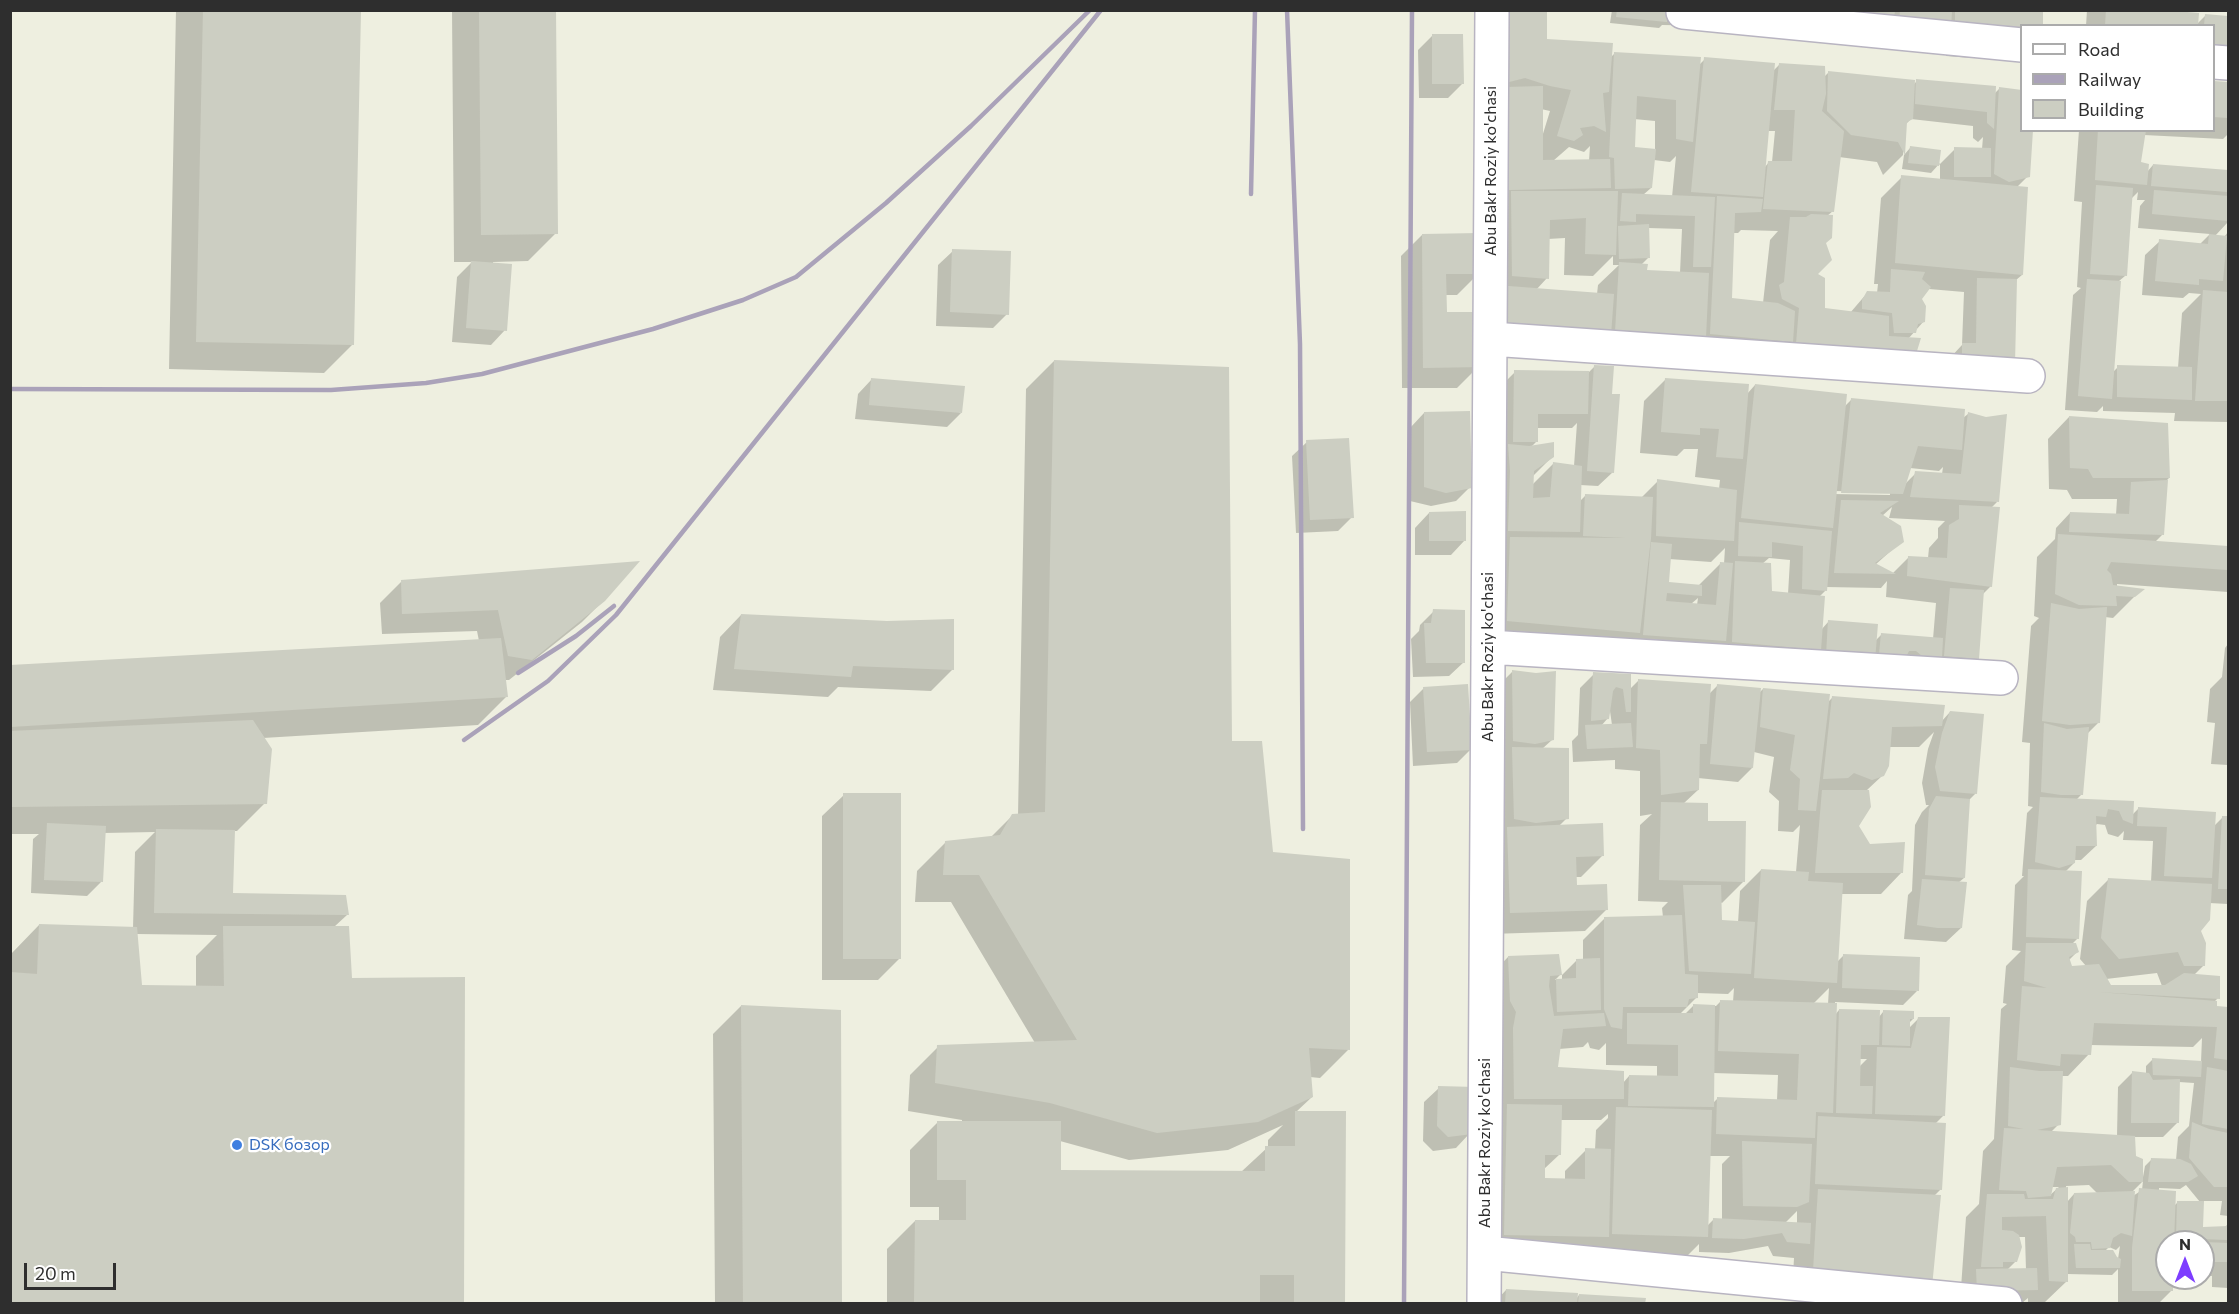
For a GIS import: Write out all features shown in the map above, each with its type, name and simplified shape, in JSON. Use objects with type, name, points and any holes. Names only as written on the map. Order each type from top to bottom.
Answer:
[{"type":"street","name":"Abu Bakr Roziy ko'chasi","points":[[1484,1304],[1492,10]]},
{"type":"street","points":[[1683,12],[1759,14],[2020,45]]},
{"type":"street","points":[[1491,339],[2028,376]]},
{"type":"street","points":[[1488,646],[2001,678]]},
{"type":"street","points":[[1485,1253],[2005,1304]]},
{"type":"building","points":[[203,10],[361,10],[354,345],[196,342]]},
{"type":"building","points":[[479,10],[556,10],[558,234],[481,235]]},
{"type":"building","points":[[1510,10],[1547,10],[1547,39],[1613,43],[1609,92],[1603,93],[1606,132],[1594,126],[1580,128],[1583,135],[1574,141],[1557,136],[1571,90],[1525,78],[1509,82]]},
{"type":"building","points":[[1617,10],[1668,10],[1667,22],[1616,17]]},
{"type":"building","points":[[1870,10],[1895,10],[1894,20],[1869,18]]},
{"type":"building","points":[[1900,10],[1952,10],[1951,30],[1899,26]]},
{"type":"building","points":[[1955,10],[2043,10],[2043,24],[2020,24],[2020,30],[1966,35],[1967,23],[1955,21]]},
{"type":"building","points":[[2106,10],[2164,10],[2199,13],[2198,24],[2105,24]]},
{"type":"building","points":[[2205,14],[2228,16],[2228,50],[2215,49],[2215,24],[2204,24]]},
{"type":"building","points":[[1432,34],[1463,34],[1464,84],[1432,84]]},
{"type":"building","points":[[1614,52],[1701,57],[1693,142],[1676,139],[1676,100],[1637,96],[1635,147],[1656,149],[1652,188],[1615,189],[1614,158],[1609,157]]},
{"type":"building","points":[[1704,57],[1775,63],[1763,197],[1691,192]]},
{"type":"building","points":[[1779,63],[1825,66],[1826,94],[1822,111],[1844,131],[1834,212],[1763,209],[1768,161],[1792,161],[1795,110],[1774,110]]},
{"type":"building","points":[[1828,71],[1915,80],[1913,119],[1907,122],[1905,155],[1898,142],[1851,135],[1827,111]]},
{"type":"building","points":[[1916,79],[1996,86],[1994,129],[1987,123],[1987,112],[1915,104]]},
{"type":"building","points":[[2215,81],[2228,82],[2228,118],[2215,117]]},
{"type":"building","points":[[1543,86],[1543,160],[1610,159],[1611,188],[1508,190],[1507,87]]},
{"type":"building","points":[[1999,87],[2020,90],[2020,132],[2033,132],[2030,177],[2009,182],[1994,174]]},
{"type":"building","points":[[2098,132],[2146,132],[2141,162],[2149,164],[2147,185],[2095,180]]},
{"type":"building","points":[[1910,146],[1941,150],[1939,166],[1908,163]]},
{"type":"building","points":[[1954,147],[1991,148],[1991,177],[1954,177]]},
{"type":"building","points":[[2153,164],[2228,170],[2228,192],[2151,186]]},
{"type":"building","points":[[1901,175],[2028,187],[2023,275],[1895,263]]},
{"type":"building","points":[[2096,185],[2133,188],[2127,276],[2090,274]]},
{"type":"building","points":[[2154,190],[2228,196],[2228,221],[2152,214]]},
{"type":"building","points":[[1511,191],[1618,191],[1616,255],[1585,254],[1586,218],[1550,220],[1549,279],[1512,276]]},
{"type":"building","points":[[1622,193],[1715,197],[1711,267],[1693,267],[1695,216],[1636,214],[1636,222],[1620,221]]},
{"type":"building","points":[[1717,196],[1763,199],[1761,212],[1735,213],[1732,298],[1778,303],[1795,311],[1793,342],[1710,334]]},
{"type":"building","points":[[1811,214],[1833,215],[1832,238],[1826,243],[1832,260],[1818,274],[1825,278],[1825,308],[1889,316],[1889,336],[1921,338],[1917,351],[1796,344],[1799,308],[1782,299],[1779,285],[1784,282],[1790,217],[1806,217]]},
{"type":"building","points":[[1649,224],[1650,258],[1619,259],[1618,226]]},
{"type":"building","points":[[1479,233],[1479,274],[1446,274],[1447,312],[1479,312],[1480,367],[1423,368],[1422,234]]},
{"type":"building","points":[[2209,234],[2227,236],[2223,281],[2199,279],[2199,285],[2155,281],[2159,239],[2208,244]]},
{"type":"building","points":[[952,249],[1011,251],[1009,315],[950,312]]},
{"type":"building","points":[[471,261],[512,264],[507,331],[466,328]]},
{"type":"building","points":[[1619,262],[1648,264],[1647,270],[1709,273],[1706,337],[1615,333]]},
{"type":"building","points":[[1891,269],[1925,272],[1922,279],[1931,287],[1922,299],[1926,306],[1925,322],[1918,324],[1916,333],[1894,333],[1892,313],[1862,309],[1862,300],[1867,291],[1890,292]]},
{"type":"building","points":[[1977,278],[2017,279],[2015,364],[1962,363],[1962,343],[1976,343]]},
{"type":"building","points":[[2087,279],[2121,281],[2112,399],[2078,396]]},
{"type":"building","points":[[1508,286],[1614,294],[1611,335],[1505,328]]},
{"type":"building","points":[[2203,290],[2228,292],[2228,401],[2195,401]]},
{"type":"building","points":[[1054,360],[1229,367],[1232,741],[1262,741],[1273,852],[1350,859],[1350,1050],[1309,1048],[1313,1097],[1258,1122],[1157,1133],[1050,1103],[935,1083],[937,1045],[1077,1040],[979,875],[943,875],[945,841],[1000,835],[1012,814],[1045,812]]},
{"type":"building","points":[[1594,365],[1614,366],[1612,394],[1620,394],[1614,473],[1587,471]]},
{"type":"building","points":[[2117,365],[2192,367],[2192,400],[2117,397]]},
{"type":"building","points":[[1514,370],[1589,371],[1588,414],[1538,414],[1538,442],[1513,442]]},
{"type":"building","points":[[871,378],[965,386],[962,413],[869,405]]},
{"type":"building","points":[[1665,378],[1749,384],[1743,459],[1716,457],[1719,429],[1700,428],[1700,435],[1661,432]]},
{"type":"building","points":[[1755,384],[1847,394],[1833,528],[1741,518]]},
{"type":"building","points":[[1851,398],[1965,409],[1962,450],[1918,446],[1903,494],[1841,493]]},
{"type":"building","points":[[1470,411],[1472,488],[1446,493],[1424,487],[1424,412]]},
{"type":"building","points":[[1968,412],[1986,417],[2007,414],[1999,502],[1910,497],[1915,471],[1961,474]]},
{"type":"building","points":[[2069,416],[2168,423],[2170,478],[2093,478],[2088,469],[2070,468]]},
{"type":"building","points":[[1349,438],[1354,518],[1310,520],[1306,440]]},
{"type":"building","points":[[1554,442],[1554,457],[1534,471],[1533,498],[1550,497],[1553,462],[1582,466],[1580,532],[1508,531],[1510,471],[1508,444],[1529,446]]},
{"type":"building","points":[[1657,479],[1737,490],[1734,541],[1656,536]]},
{"type":"building","points":[[2168,480],[2164,535],[2069,532],[2070,512],[2129,514],[2131,482]]},
{"type":"building","points":[[1585,494],[1653,497],[1651,538],[1640,633],[1507,621],[1510,537],[1627,538],[1583,536]]},
{"type":"building","points":[[1841,500],[1899,501],[1880,513],[1901,526],[1904,542],[1875,563],[1896,574],[1834,573]]},
{"type":"building","points":[[1959,505],[2000,507],[1992,587],[1907,576],[1908,556],[1947,558],[1949,525],[1959,519]]},
{"type":"building","points":[[1466,511],[1466,541],[1429,541],[1429,512]]},
{"type":"building","points":[[1739,522],[1832,531],[1827,591],[1802,589],[1803,546],[1772,542],[1772,557],[1738,556]]},
{"type":"building","points":[[2058,534],[2228,546],[2228,570],[2111,562],[2107,570],[2111,574],[2113,585],[2145,589],[2135,597],[2116,596],[2117,606],[2079,605],[2055,594]]},
{"type":"building","points":[[1651,542],[1672,544],[1669,582],[1702,585],[1702,596],[1667,593],[1666,601],[1716,605],[1720,562],[1733,563],[1726,641],[1643,635]]},
{"type":"building","points":[[640,561],[605,601],[532,660],[508,656],[498,610],[402,614],[401,580]]},
{"type":"building","points":[[1735,561],[1771,563],[1772,591],[1825,596],[1821,650],[1732,642]]},
{"type":"building","points":[[1950,588],[1984,590],[1979,659],[1944,656]]},
{"type":"building","points":[[2051,603],[2079,609],[2107,607],[2100,723],[2070,725],[2042,721]]},
{"type":"building","points":[[1433,609],[1465,610],[1465,663],[1426,663],[1424,623],[1431,623]]},
{"type":"building","points":[[741,614],[887,621],[954,619],[954,670],[853,666],[851,677],[734,669]]},
{"type":"building","points":[[1828,620],[1878,624],[1875,660],[1826,656]]},
{"type":"building","points":[[1881,633],[1943,638],[1942,657],[1934,661],[1927,660],[1916,651],[1909,651],[1906,657],[1879,655]]},
{"type":"building","points":[[501,638],[508,697],[10,727],[10,665]]},
{"type":"building","points":[[1512,670],[1536,673],[1556,671],[1554,740],[1535,744],[1513,741]]},
{"type":"building","points":[[1593,672],[1631,674],[1631,712],[1626,712],[1623,689],[1616,687],[1613,691],[1609,719],[1591,721]]},
{"type":"building","points":[[1638,679],[1711,684],[1707,744],[1700,744],[1699,790],[1661,795],[1660,750],[1636,748]]},
{"type":"building","points":[[1468,684],[1472,750],[1427,752],[1423,687]]},
{"type":"building","points":[[1717,684],[1761,688],[1753,768],[1710,764]]},
{"type":"building","points":[[1763,688],[1830,694],[1816,811],[1798,810],[1800,779],[1790,770],[1795,735],[1760,727]]},
{"type":"building","points":[[1832,696],[1945,705],[1942,726],[1892,727],[1889,766],[1884,776],[1872,780],[1854,773],[1848,778],[1823,779]]},
{"type":"building","points":[[1950,711],[1984,714],[1977,794],[1940,791],[1935,767],[1942,733]]},
{"type":"building","points":[[253,720],[272,749],[267,804],[10,807],[10,731]]},
{"type":"building","points":[[1631,723],[1633,747],[1587,749],[1585,725]]},
{"type":"building","points":[[2044,723],[2067,729],[2089,727],[2083,795],[2041,792]]},
{"type":"building","points":[[1512,747],[1569,748],[1569,819],[1536,823],[1514,819]]},
{"type":"building","points":[[1822,790],[1869,790],[1871,807],[1859,826],[1870,844],[1905,842],[1903,873],[1815,873]]},
{"type":"building","points":[[843,793],[901,793],[901,959],[843,959]]},
{"type":"building","points":[[1936,796],[1970,799],[1965,878],[1925,875],[1929,809]]},
{"type":"building","points":[[2040,797],[2134,801],[2133,824],[2123,820],[2119,811],[2108,809],[2106,817],[2096,816],[2097,846],[2076,846],[2075,863],[2059,868],[2035,862]]},
{"type":"building","points":[[1661,802],[1708,803],[1708,821],[1746,821],[1745,882],[1659,880]]},
{"type":"building","points":[[2138,807],[2216,812],[2212,878],[2164,876],[2167,827],[2137,826]]},
{"type":"building","points":[[2222,816],[2228,816],[2228,889],[2218,889]]},
{"type":"building","points":[[47,823],[106,826],[103,882],[44,880]]},
{"type":"building","points":[[1603,823],[1604,856],[1576,857],[1577,885],[1607,884],[1608,910],[1510,913],[1507,827]]},
{"type":"building","points":[[156,829],[235,830],[233,893],[346,895],[349,915],[154,913]]},
{"type":"building","points":[[1761,869],[1809,872],[1808,881],[1843,883],[1837,983],[1754,978]]},
{"type":"building","points":[[2028,869],[2082,871],[2079,939],[2026,937]]},
{"type":"building","points":[[2108,878],[2212,884],[2210,920],[2201,931],[2206,943],[2205,966],[2184,966],[2178,952],[2119,959],[2101,938]]},
{"type":"building","points":[[1922,879],[1967,882],[1962,928],[1917,925]]},
{"type":"building","points":[[1683,885],[1721,885],[1722,920],[1755,922],[1751,974],[1689,971]]},
{"type":"building","points":[[1682,915],[1685,974],[1698,975],[1698,998],[1689,999],[1687,1007],[1623,1007],[1622,1029],[1611,1027],[1604,1009],[1604,917]]},
{"type":"building","name":"DSK бозор","points":[[39,924],[137,927],[142,985],[224,986],[223,926],[349,926],[352,978],[465,977],[464,1304],[10,1304],[10,972],[37,974]]},
{"type":"building","points":[[2026,943],[2076,943],[2079,952],[2069,957],[2072,966],[2099,964],[2111,985],[2165,985],[2184,973],[2220,976],[2220,999],[2097,992],[2217,1001],[2217,1006],[2228,1007],[2228,1060],[2214,1058],[2217,1027],[2094,1023],[2091,1055],[2061,1054],[2060,1066],[2017,1060],[2022,986],[2047,988],[2024,981]]},
{"type":"building","points":[[1559,954],[1562,975],[1550,976],[1549,986],[1554,1016],[1604,1013],[1606,1026],[1563,1029],[1558,1067],[1624,1071],[1624,1099],[1514,1099],[1513,1028],[1516,1012],[1510,1001],[1508,956]]},
{"type":"building","points":[[1843,954],[1920,957],[1919,991],[1842,988]]},
{"type":"building","points":[[1600,958],[1601,1010],[1557,1012],[1556,979],[1576,978],[1576,959]]},
{"type":"building","points":[[1720,1000],[1837,1003],[1833,1113],[1816,1112],[1815,1138],[1716,1134],[1717,1097],[1797,1100],[1799,1054],[1718,1051]]},
{"type":"building","points":[[1693,1004],[1715,1005],[1714,1107],[1628,1106],[1629,1075],[1678,1076],[1678,1045],[1627,1044],[1627,1013],[1693,1013]]},
{"type":"building","points":[[741,1005],[841,1010],[842,1304],[743,1304]]},
{"type":"building","points":[[1839,1009],[1880,1010],[1879,1045],[1861,1045],[1860,1086],[1873,1086],[1872,1114],[1836,1113]]},
{"type":"building","points":[[1883,1010],[1914,1011],[1914,1019],[1910,1019],[1910,1046],[1882,1045]]},
{"type":"building","points":[[1918,1017],[1950,1017],[1945,1116],[1875,1114],[1877,1047],[1911,1048]]},
{"type":"building","points":[[2152,1058],[2202,1061],[2201,1077],[2153,1075]]},
{"type":"building","points":[[2010,1067],[2039,1071],[2063,1071],[2061,1125],[2037,1130],[2135,1136],[2136,1156],[2143,1159],[2143,1182],[2129,1182],[2111,1165],[2057,1167],[2051,1196],[2028,1198],[2026,1191],[1999,1190],[2004,1128],[2024,1129],[2008,1126]]},
{"type":"building","points":[[2207,1067],[2228,1071],[2228,1129],[2202,1124]]},
{"type":"building","points":[[2132,1071],[2149,1073],[2153,1080],[2180,1079],[2179,1123],[2131,1123]]},
{"type":"building","points":[[1438,1086],[1476,1087],[1472,1134],[1448,1137],[1437,1126]]},
{"type":"building","points":[[1507,1104],[1562,1105],[1561,1155],[1545,1155],[1545,1178],[1585,1179],[1585,1148],[1611,1149],[1609,1237],[1504,1235]]},
{"type":"building","points":[[1616,1107],[1712,1110],[1708,1237],[1612,1234]]},
{"type":"building","points":[[1295,1111],[1346,1111],[1345,1304],[1294,1304],[1294,1275],[1260,1275],[1260,1304],[914,1304],[915,1220],[966,1220],[966,1180],[937,1180],[937,1121],[1061,1121],[1061,1170],[1265,1171],[1265,1146],[1295,1146]]},
{"type":"building","points":[[1818,1116],[1946,1123],[1942,1190],[1815,1184]]},
{"type":"building","points":[[2192,1122],[2228,1133],[2228,1187],[2214,1187],[2189,1158]]},
{"type":"building","points":[[1742,1141],[1812,1144],[1809,1202],[1797,1207],[1743,1206]]},
{"type":"building","points":[[2151,1158],[2180,1159],[2191,1164],[2198,1176],[2188,1182],[2148,1182]]},
{"type":"building","points":[[2068,1187],[2068,1282],[2049,1281],[2046,1216],[2002,1217],[2002,1230],[2013,1231],[2019,1235],[2022,1247],[2017,1262],[2003,1262],[2003,1267],[1981,1267],[1987,1194],[2024,1194],[2025,1199],[2053,1199],[2056,1188]]},
{"type":"building","points":[[2139,1188],[2176,1191],[2174,1230],[2155,1230],[2155,1290],[2173,1291],[2132,1291],[2132,1248]]},
{"type":"building","points":[[1818,1189],[1941,1195],[1932,1287],[1813,1271]]},
{"type":"building","points":[[2135,1191],[2132,1236],[2121,1233],[2113,1238],[2110,1248],[2092,1249],[2091,1242],[2076,1242],[2075,1237],[2070,1233],[2074,1193]]},
{"type":"building","points":[[2177,1201],[2204,1201],[2203,1227],[2228,1226],[2228,1240],[2215,1240],[2215,1230],[2176,1230]]},
{"type":"building","points":[[1713,1218],[1811,1223],[1810,1244],[1787,1242],[1782,1233],[1744,1239],[1712,1238]]},
{"type":"building","points":[[2215,1242],[2228,1243],[2228,1262],[2215,1262]]},
{"type":"building","points":[[2074,1244],[2090,1244],[2091,1250],[2113,1250],[2121,1259],[2120,1268],[2076,1268]]},
{"type":"building","points":[[2037,1268],[2038,1290],[1977,1291],[1976,1269]]},
{"type":"building","points":[[1506,1289],[1578,1293],[1577,1304],[1505,1304]]},
{"type":"building","points":[[1579,1294],[1646,1298],[1645,1304],[1578,1304]]},
{"type":"railway","points":[[10,389],[331,390],[426,383],[482,374],[653,329],[743,300],[796,277],[886,203],[971,126],[1090,10]]},
{"type":"railway","points":[[464,740],[548,681],[616,615],[1101,10]]},
{"type":"railway","points":[[1251,194],[1255,10]]},
{"type":"railway","points":[[1287,10],[1300,344],[1303,829]]},
{"type":"railway","points":[[1404,1304],[1412,10]]},
{"type":"railway","points":[[518,673],[576,636],[614,606]]},
{"type":"place","name":"DSK бозор","points":[[237,1145]]}]
